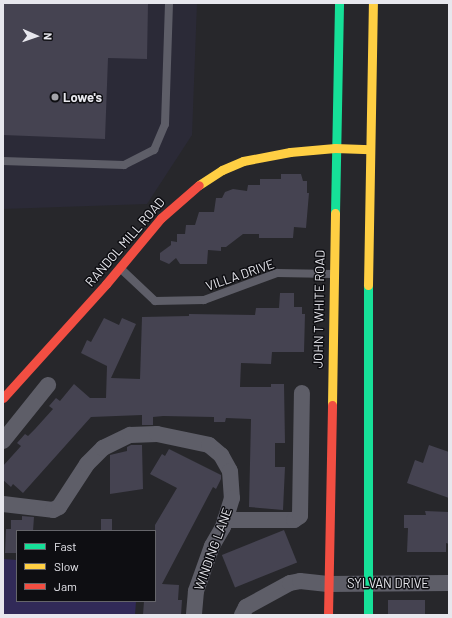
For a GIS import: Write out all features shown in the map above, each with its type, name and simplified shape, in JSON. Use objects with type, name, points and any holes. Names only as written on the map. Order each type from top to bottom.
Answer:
[{"type":"street","name":"JOHN T WHITE ROAD","points":[[328,615],[335,148],[339,3]]},
{"type":"street","points":[[368,615],[366,369],[373,3]]},
{"type":"street","name":"RANDOL MILL ROAD","points":[[3,398],[120,267],[161,218],[190,191],[222,170],[243,161],[290,152],[335,148],[370,149]]},
{"type":"street","points":[[3,441],[48,385]]},
{"type":"street","points":[[225,520],[294,520],[300,516],[302,393]]},
{"type":"street","name":"WINDING LANE","points":[[3,504],[53,510],[59,507],[87,464],[103,448],[115,440],[130,436],[157,434],[209,444],[221,455],[230,470],[232,498],[225,520],[212,546],[196,591],[194,615]]},
{"type":"street","name":"SYLVAN DRIVE","points":[[242,615],[246,607],[290,583],[300,581],[328,584],[449,583]]},
{"type":"lane","points":[[3,161],[124,165],[154,150],[165,124],[169,3]]},
{"type":"lane","name":"VILLA DRIVE","points":[[120,267],[155,301],[204,300],[277,273],[333,274]]},
{"type":"shaded area","points":[[3,3],[197,3],[192,135],[147,204],[3,209]]},
{"type":"shaded area","points":[[3,559],[16,560],[16,602],[136,602],[135,615],[3,615]]},
{"type":"building","name":"Lowe's","points":[[3,3],[148,3],[147,59],[108,58],[105,139],[3,135]]},
{"type":"building","points":[[281,174],[301,174],[303,181],[307,181],[307,193],[309,193],[306,228],[294,227],[293,238],[259,238],[259,234],[243,234],[226,247],[221,247],[221,251],[208,250],[207,264],[180,264],[176,258],[169,264],[160,260],[160,253],[171,245],[171,241],[177,242],[177,234],[185,234],[186,225],[195,225],[199,212],[214,212],[216,198],[222,198],[225,192],[233,189],[247,191],[248,185],[260,185],[260,179],[281,179]]},
{"type":"building","points":[[280,293],[294,293],[294,307],[302,307],[302,314],[305,314],[304,352],[272,352],[271,364],[241,363],[240,387],[271,387],[271,384],[284,384],[285,443],[275,443],[275,467],[285,467],[283,510],[249,507],[251,419],[226,418],[225,422],[214,422],[214,417],[163,416],[153,417],[153,425],[142,425],[142,415],[91,417],[23,493],[13,484],[11,487],[3,480],[3,466],[21,446],[17,443],[25,434],[28,436],[53,409],[49,406],[56,398],[60,401],[74,384],[90,398],[106,398],[107,366],[81,353],[87,340],[91,342],[104,318],[119,325],[122,318],[136,324],[111,378],[140,379],[142,317],[189,316],[189,314],[255,315],[256,308],[279,308]]},
{"type":"building","points":[[131,445],[142,445],[143,489],[110,494],[110,455],[127,451],[127,447]]},
{"type":"building","points":[[429,445],[449,452],[449,498],[407,483],[415,460],[423,463]]},
{"type":"building","points":[[169,449],[221,475],[221,479],[216,489],[213,487],[162,584],[179,585],[178,600],[182,600],[181,615],[143,615],[144,602],[156,602],[155,525],[177,488],[150,474],[162,454],[165,456]]},
{"type":"building","points":[[425,511],[449,512],[449,544],[446,543],[446,552],[407,552],[408,528],[404,528],[404,515],[426,515]]},
{"type":"building","points":[[22,516],[34,517],[33,530],[16,530],[16,553],[5,553],[6,529],[11,529],[11,520],[22,520]]},
{"type":"building","points":[[101,519],[112,519],[112,530],[101,530]]},
{"type":"building","points":[[284,530],[297,562],[235,588],[222,555]]},
{"type":"building","points":[[388,600],[425,600],[425,615],[388,615]]},
{"type":"traffic: fast","points":[[335,213],[339,3]]},
{"type":"traffic: fast","points":[[368,285],[368,615]]},
{"type":"traffic: slow","points":[[368,285],[373,3]]},
{"type":"traffic: slow","points":[[199,185],[222,170],[243,161],[290,152],[335,148],[370,149]]},
{"type":"traffic: slow","points":[[332,405],[335,213]]},
{"type":"traffic: jam","points":[[3,398],[106,284],[161,218],[199,185]]},
{"type":"traffic: jam","points":[[328,615],[332,405]]},
{"type":"place","name":"Lowe's","points":[[55,97]]}]
